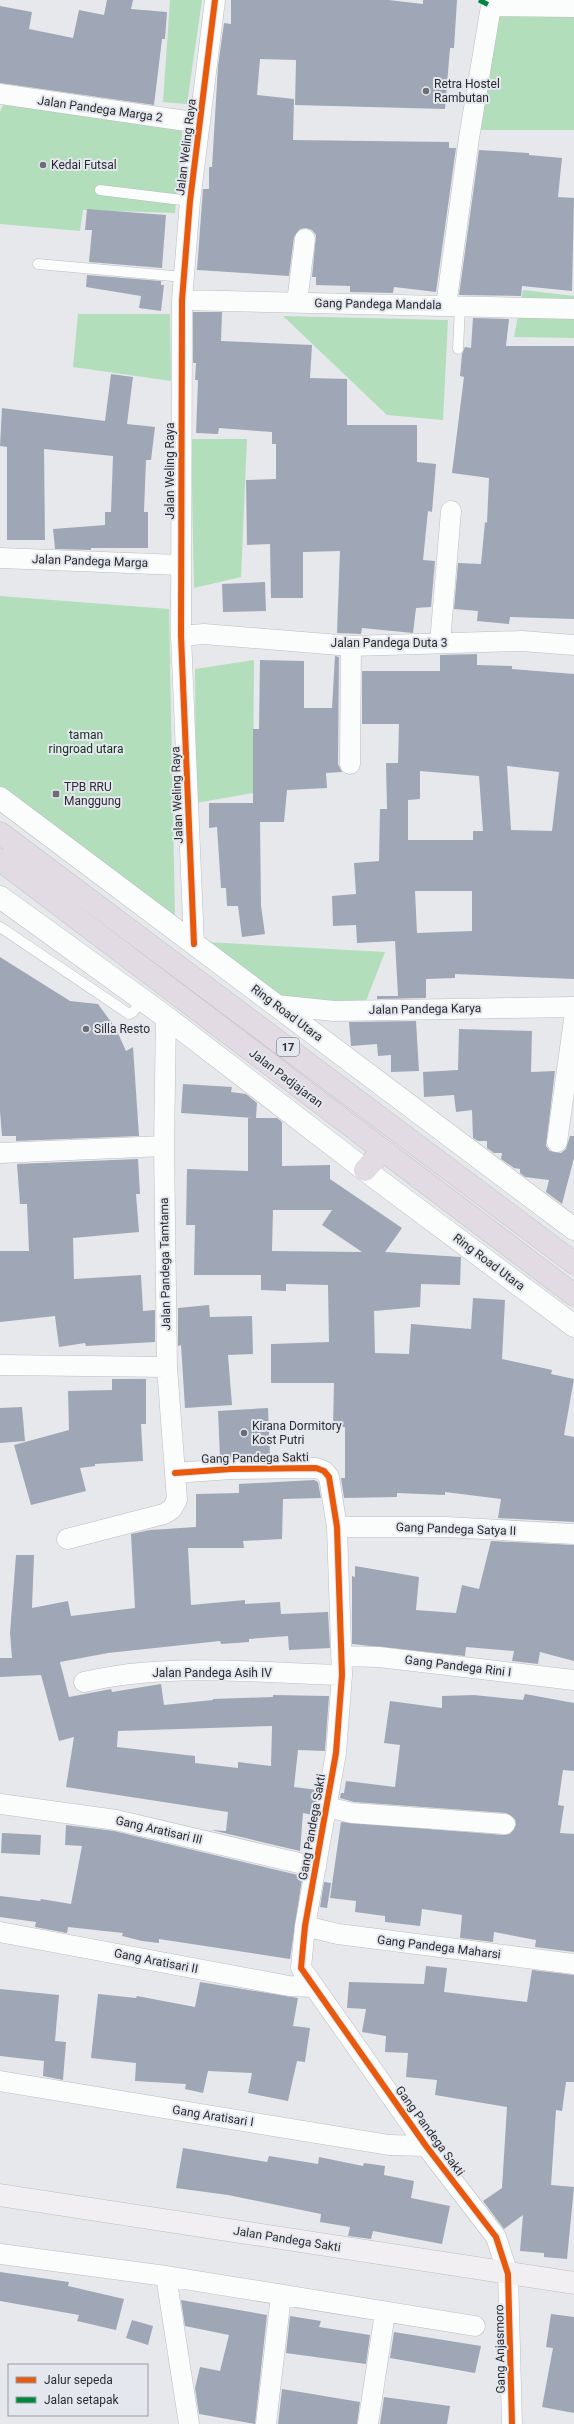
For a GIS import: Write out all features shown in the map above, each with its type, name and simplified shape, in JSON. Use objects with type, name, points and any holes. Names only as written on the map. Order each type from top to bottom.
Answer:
[{"type":"highway","name":"17","points":[[0,833],[574,1262]]},
{"type":"highway","name":"Jalan Padjajaran","points":[[0,860],[574,1295]]},
{"type":"highway","points":[[365,1170],[382,1151]]},
{"type":"main road","name":"Jalan Pandega Sakti","points":[[0,2195],[574,2283]]},
{"type":"street","name":"Jalan Weling Raya","points":[[194,944],[181,636],[180,565],[182,300],[190,201],[215,0]]},
{"type":"street","points":[[453,306],[468,138],[491,6],[574,7]]},
{"type":"street","name":"Jalan Pandega Marga 2","points":[[0,94],[200,123]]},
{"type":"street","points":[[297,302],[305,239]]},
{"type":"street","name":"Gang Pandega Mandala","points":[[182,300],[574,309]]},
{"type":"street","points":[[440,643],[451,510]]},
{"type":"street","name":"Jalan Pandega Marga","points":[[0,558],[180,565]]},
{"type":"street","name":"Jalan Pandega Duta 3","points":[[181,636],[208,635],[351,646],[522,641],[574,645]]},
{"type":"street","points":[[350,764],[351,646]]},
{"type":"street","name":"Ring Road Utara","points":[[0,798],[574,1229]]},
{"type":"street","name":"Ring Road Utara","points":[[0,897],[166,1016],[365,1170],[574,1326]]},
{"type":"street","name":"Jalan Pandega Karya","points":[[276,1005],[334,1010],[574,1007]]},
{"type":"street","name":"Jalan Pandega Tamtama","points":[[67,1539],[164,1514],[172,1509],[177,1500],[167,1367],[164,1146],[166,1016]]},
{"type":"street","points":[[557,1142],[574,1020]]},
{"type":"street","points":[[0,1153],[164,1146]]},
{"type":"street","points":[[0,1365],[167,1367]]},
{"type":"street","name":"Gang Pandega Sakti","points":[[175,1473],[218,1469],[316,1468],[324,1471],[329,1477],[337,1528],[341,1666],[336,1753],[305,1926],[301,1968],[312,1987],[426,2146],[496,2237],[508,2274]]},
{"type":"street","name":"Gang Pandega Satya II","points":[[337,1528],[446,1527],[574,1534]]},
{"type":"street","name":"Gang Pandega Rini I","points":[[341,1666],[379,1657],[574,1680]]},
{"type":"street","name":"Jalan Pandega Asih IV","points":[[84,1682],[116,1674],[186,1670],[341,1666]]},
{"type":"street","name":"Gang Aratisari III","points":[[0,1804],[116,1820],[316,1867]]},
{"type":"street","points":[[327,1807],[352,1813],[505,1824]]},
{"type":"street","name":"Gang Pandega Maharsi","points":[[305,1926],[338,1934],[574,1964]]},
{"type":"street","name":"Gang Aratisari II","points":[[0,1932],[289,1986],[312,1987]]},
{"type":"street","name":"Gang Aratisari I","points":[[0,2081],[389,2145],[426,2146]]},
{"type":"street","points":[[0,2254],[166,2276],[386,2313],[475,2326]]},
{"type":"street","name":"Gang Anjasmoro","points":[[508,2274],[512,2424]]},
{"type":"street","points":[[166,2276],[189,2424]]},
{"type":"street","points":[[266,2424],[281,2296]]},
{"type":"street","points":[[368,2424],[386,2313]]},
{"type":"lane","points":[[100,190],[190,201]]},
{"type":"lane","points":[[38,264],[184,277]]},
{"type":"lane","points":[[453,306],[458,349]]},
{"type":"lane","points":[[0,927],[129,1014],[133,1012],[142,999]]},
{"type":"green space","points":[[170,0],[202,0],[187,104],[163,102]]},
{"type":"green space","points":[[493,12],[574,16],[574,130],[481,130]]},
{"type":"green space","points":[[8,94],[184,112],[175,213],[83,210],[80,231],[0,224],[0,112]]},
{"type":"green space","points":[[523,290],[574,296],[574,338],[514,337]]},
{"type":"green space","points":[[78,314],[170,314],[171,381],[73,367]]},
{"type":"green space","points":[[283,316],[448,320],[443,420],[387,415]]},
{"type":"green space","points":[[191,439],[247,439],[241,577],[194,588]]},
{"type":"green space","name":"taman ringroad utara","points":[[0,596],[169,609],[175,917],[0,787]]},
{"type":"green space","points":[[254,660],[253,793],[196,803],[195,669]]},
{"type":"green space","points":[[205,942],[385,952],[366,1001],[290,1004]]},
{"type":"building","points":[[107,0],[133,0],[131,9],[167,12],[165,39],[162,39],[154,105],[0,83],[0,6],[32,12],[29,29],[73,38],[79,10],[104,15]]},
{"type":"building","points":[[231,0],[388,0],[423,4],[423,0],[457,0],[454,48],[450,48],[445,109],[295,105],[296,60],[260,59],[257,95],[294,99],[293,140],[449,142],[449,148],[456,148],[436,292],[394,287],[393,293],[350,292],[350,286],[316,285],[316,277],[312,277],[316,235],[312,230],[306,228],[300,229],[294,237],[289,276],[197,270],[203,189],[209,189],[209,167],[212,167],[218,66],[224,23],[231,24]]},
{"type":"building","points":[[479,150],[529,153],[529,155],[562,158],[558,197],[574,198],[572,291],[522,286],[521,296],[459,295]]},
{"type":"building","points":[[87,209],[166,215],[162,268],[89,262],[92,230],[85,230]]},
{"type":"building","points":[[87,275],[161,281],[161,285],[164,285],[161,311],[139,308],[141,296],[86,287]]},
{"type":"building","points":[[193,312],[222,312],[221,341],[312,345],[310,378],[347,379],[347,425],[417,425],[417,462],[436,464],[432,512],[428,511],[423,560],[435,561],[431,607],[416,608],[413,633],[362,628],[361,634],[337,633],[340,551],[303,552],[303,598],[271,598],[270,544],[247,545],[246,480],[276,479],[276,444],[272,444],[272,432],[219,428],[218,434],[196,433],[198,380],[195,380],[196,363],[193,363]]},
{"type":"building","points":[[473,318],[509,319],[506,346],[574,346],[574,619],[510,617],[509,624],[477,621],[478,611],[454,609],[458,563],[481,564],[485,522],[487,523],[489,478],[452,473],[464,377],[460,376],[462,354],[465,347],[471,348]]},
{"type":"building","points":[[111,374],[133,377],[127,424],[155,427],[151,460],[146,460],[144,512],[148,512],[148,548],[91,548],[91,550],[55,549],[53,529],[105,525],[105,512],[111,512],[113,456],[44,449],[45,540],[7,540],[7,447],[0,446],[2,408],[105,421]]},
{"type":"building","points":[[265,582],[266,611],[223,612],[222,584]]},
{"type":"building","points":[[477,654],[477,665],[512,666],[512,669],[574,674],[574,979],[455,974],[455,978],[426,979],[426,998],[377,999],[377,996],[398,996],[395,941],[357,943],[356,925],[333,926],[332,896],[356,894],[354,863],[379,861],[380,809],[387,809],[386,763],[398,763],[399,724],[362,724],[362,671],[440,671],[440,655]],"holes":[[[507,766],[559,772],[552,831],[511,830]],[[420,771],[479,776],[483,831],[473,831],[473,840],[408,840],[408,800],[420,799]],[[415,891],[472,891],[472,931],[417,933]]]},
{"type":"building","points":[[335,656],[339,657],[338,764],[342,772],[326,773],[327,788],[287,790],[284,822],[260,822],[261,906],[265,934],[242,937],[238,906],[227,906],[226,888],[221,888],[217,827],[209,828],[209,803],[253,803],[253,729],[259,729],[260,660],[304,661],[304,708],[332,708]]},
{"type":"building","points":[[0,957],[70,1001],[98,1004],[116,1029],[126,1051],[133,1047],[139,1136],[16,1141],[16,1136],[2,1136],[0,1111]]},
{"type":"building","points":[[416,1021],[419,1071],[391,1072],[391,1055],[378,1056],[377,1044],[351,1046],[349,1022]]},
{"type":"building","points":[[459,1029],[532,1031],[531,1072],[555,1071],[546,1146],[550,1151],[561,1153],[566,1149],[570,1136],[574,1136],[574,1158],[562,1204],[546,1192],[549,1180],[525,1177],[520,1173],[520,1169],[514,1168],[501,1159],[502,1153],[494,1153],[487,1148],[487,1141],[478,1141],[473,1138],[472,1110],[456,1112],[454,1095],[424,1097],[423,1072],[458,1070]]},
{"type":"building","points":[[183,1084],[232,1087],[231,1092],[246,1094],[257,1103],[256,1118],[277,1118],[282,1122],[282,1166],[330,1165],[330,1179],[402,1228],[385,1252],[461,1257],[460,1285],[421,1284],[420,1307],[374,1311],[375,1353],[409,1354],[411,1324],[471,1329],[473,1298],[505,1300],[502,1359],[552,1370],[551,1374],[574,1379],[564,1435],[574,1437],[574,1522],[498,1518],[501,1499],[445,1492],[445,1495],[397,1493],[397,1497],[344,1498],[341,1478],[345,1478],[345,1427],[333,1427],[334,1383],[271,1383],[271,1344],[329,1342],[328,1285],[286,1284],[286,1291],[261,1290],[261,1275],[194,1275],[195,1225],[186,1225],[187,1169],[248,1171],[248,1118],[253,1118],[181,1113]],"holes":[[[273,1210],[332,1210],[322,1225],[362,1252],[272,1251]]]},
{"type":"building","points":[[138,1159],[140,1194],[136,1194],[139,1232],[73,1238],[74,1279],[141,1275],[143,1311],[155,1310],[155,1342],[86,1346],[85,1343],[59,1347],[55,1316],[0,1322],[0,1251],[29,1251],[27,1204],[20,1204],[17,1164]]},
{"type":"building","points":[[209,1305],[210,1317],[252,1316],[253,1354],[228,1355],[232,1405],[185,1408],[181,1345],[178,1346],[178,1308]]},
{"type":"building","points":[[112,1379],[146,1379],[146,1424],[141,1424],[143,1461],[95,1464],[95,1466],[80,1468],[86,1491],[31,1505],[14,1445],[69,1430],[68,1391],[112,1390]]},
{"type":"building","points":[[22,1407],[25,1441],[0,1443],[0,1408]]},
{"type":"building","name":"Kirana Dormitory Kost Putri","points":[[268,1408],[270,1456],[220,1458],[218,1411]]},
{"type":"building","points":[[314,1480],[318,1482],[321,1498],[283,1499],[282,1539],[243,1541],[244,1548],[188,1548],[191,1605],[245,1600],[245,1604],[280,1602],[281,1614],[328,1612],[330,1648],[289,1650],[288,1636],[249,1639],[249,1642],[221,1644],[220,1641],[108,1653],[60,1662],[69,1697],[111,1689],[112,1692],[161,1684],[164,1705],[213,1699],[273,1697],[273,1695],[329,1696],[325,1751],[298,1750],[294,1787],[318,1790],[313,1815],[303,1813],[300,1851],[211,1830],[226,1831],[228,1812],[66,1787],[74,1737],[59,1741],[41,1675],[0,1677],[0,1658],[12,1658],[10,1633],[16,1555],[34,1555],[32,1608],[68,1601],[71,1616],[135,1608],[131,1534],[150,1530],[196,1527],[196,1494],[239,1493],[239,1484]],"holes":[[[272,1726],[271,1766],[238,1762],[238,1768],[195,1763],[195,1756],[117,1747],[118,1731]]]},
{"type":"building","points":[[491,1541],[574,1545],[574,1661],[540,1652],[538,1664],[512,1661],[514,1651],[466,1647],[465,1656],[352,1644],[352,1576],[355,1577],[355,1566],[419,1577],[416,1610],[456,1613],[462,1585],[479,1589]]},
{"type":"building","points":[[525,1694],[574,1703],[574,1771],[563,1770],[558,1805],[564,1806],[560,1833],[574,1834],[574,1952],[535,1947],[536,1940],[494,1932],[493,1942],[460,1938],[462,1915],[422,1909],[420,1926],[385,1922],[385,1916],[355,1912],[356,1901],[330,1898],[341,1822],[504,1835],[510,1834],[516,1825],[515,1819],[506,1813],[354,1802],[340,1798],[341,1793],[344,1793],[346,1781],[395,1787],[400,1745],[384,1743],[390,1701],[442,1708],[442,1696],[474,1695],[523,1700]]},
{"type":"building","points":[[66,1825],[114,1831],[298,1875],[298,1878],[302,1879],[290,1959],[159,1939],[159,1943],[142,1941],[122,1936],[123,1933],[68,1927],[67,1933],[35,1927],[36,1922],[0,1917],[0,1896],[40,1901],[41,1899],[71,1904],[82,1846],[65,1845]]},
{"type":"building","points":[[2,1833],[41,1835],[40,1855],[1,1853]]},
{"type":"building","points":[[324,1882],[331,1883],[327,1908],[320,1907]]},
{"type":"building","points":[[426,1966],[447,1968],[444,1992],[527,2002],[532,1970],[574,1975],[574,2082],[566,2082],[562,2111],[556,2110],[551,2185],[574,2187],[567,2259],[544,2257],[544,2253],[520,2251],[523,2215],[504,2229],[483,2201],[502,2188],[507,2107],[435,2095],[437,2080],[406,2077],[408,2053],[385,2052],[386,2036],[362,2032],[366,2009],[347,2008],[349,1982],[424,1984]]},
{"type":"building","points":[[200,1982],[298,1998],[293,2026],[310,2028],[305,2062],[297,2061],[288,2101],[248,2093],[252,2073],[208,2071],[203,2093],[185,2089],[186,2084],[135,2081],[136,2063],[91,2058],[98,1994],[136,1998],[137,1996],[195,2007]]},
{"type":"building","points":[[0,1989],[59,1995],[55,2041],[66,2042],[63,2080],[43,2076],[44,2061],[0,2056]]},
{"type":"building","points":[[183,2148],[267,2162],[269,2156],[318,2164],[319,2157],[363,2166],[364,2163],[385,2166],[384,2175],[414,2181],[411,2198],[450,2206],[442,2244],[373,2231],[371,2239],[348,2236],[350,2227],[320,2222],[321,2214],[228,2195],[176,2188]]},
{"type":"building","points":[[0,2272],[69,2282],[68,2286],[124,2299],[116,2330],[77,2321],[79,2315],[0,2301]]},
{"type":"building","points":[[181,2300],[267,2315],[255,2424],[199,2414],[195,2388],[200,2367],[220,2371],[229,2335],[185,2326]]},
{"type":"building","points":[[551,2314],[574,2317],[574,2413],[542,2407],[553,2348],[546,2347]]},
{"type":"building","points":[[290,2316],[321,2321],[319,2327],[370,2335],[366,2364],[286,2353]]},
{"type":"building","points":[[132,2320],[153,2326],[148,2345],[126,2338]]},
{"type":"building","points":[[394,2332],[481,2346],[475,2373],[390,2358]]},
{"type":"building","points":[[282,2389],[360,2402],[357,2424],[278,2424]]},
{"type":"building","points":[[384,2397],[450,2406],[447,2424],[380,2424]]},
{"type":"marked path","points":[[479,0],[491,6]]},
{"type":"cycle path","points":[[194,944],[181,636],[182,300],[190,201],[215,0]]},
{"type":"cycle path","points":[[175,1473],[231,1469],[316,1468],[324,1471],[329,1477],[337,1527],[342,1675],[336,1753],[305,1926],[301,1968],[426,2146],[496,2237],[508,2274],[512,2424]]},
{"type":"place","name":"Retra Hostel Rambutan","points":[[426,91]]},
{"type":"place","name":"Kedai Futsal","points":[[43,165]]},
{"type":"place","name":"TPB RRU Manggung","points":[[56,794]]},
{"type":"place","name":"Silla Resto","points":[[86,1029]]},
{"type":"place","name":"Kirana Dormitory Kost Putri","points":[[244,1433]]}]
